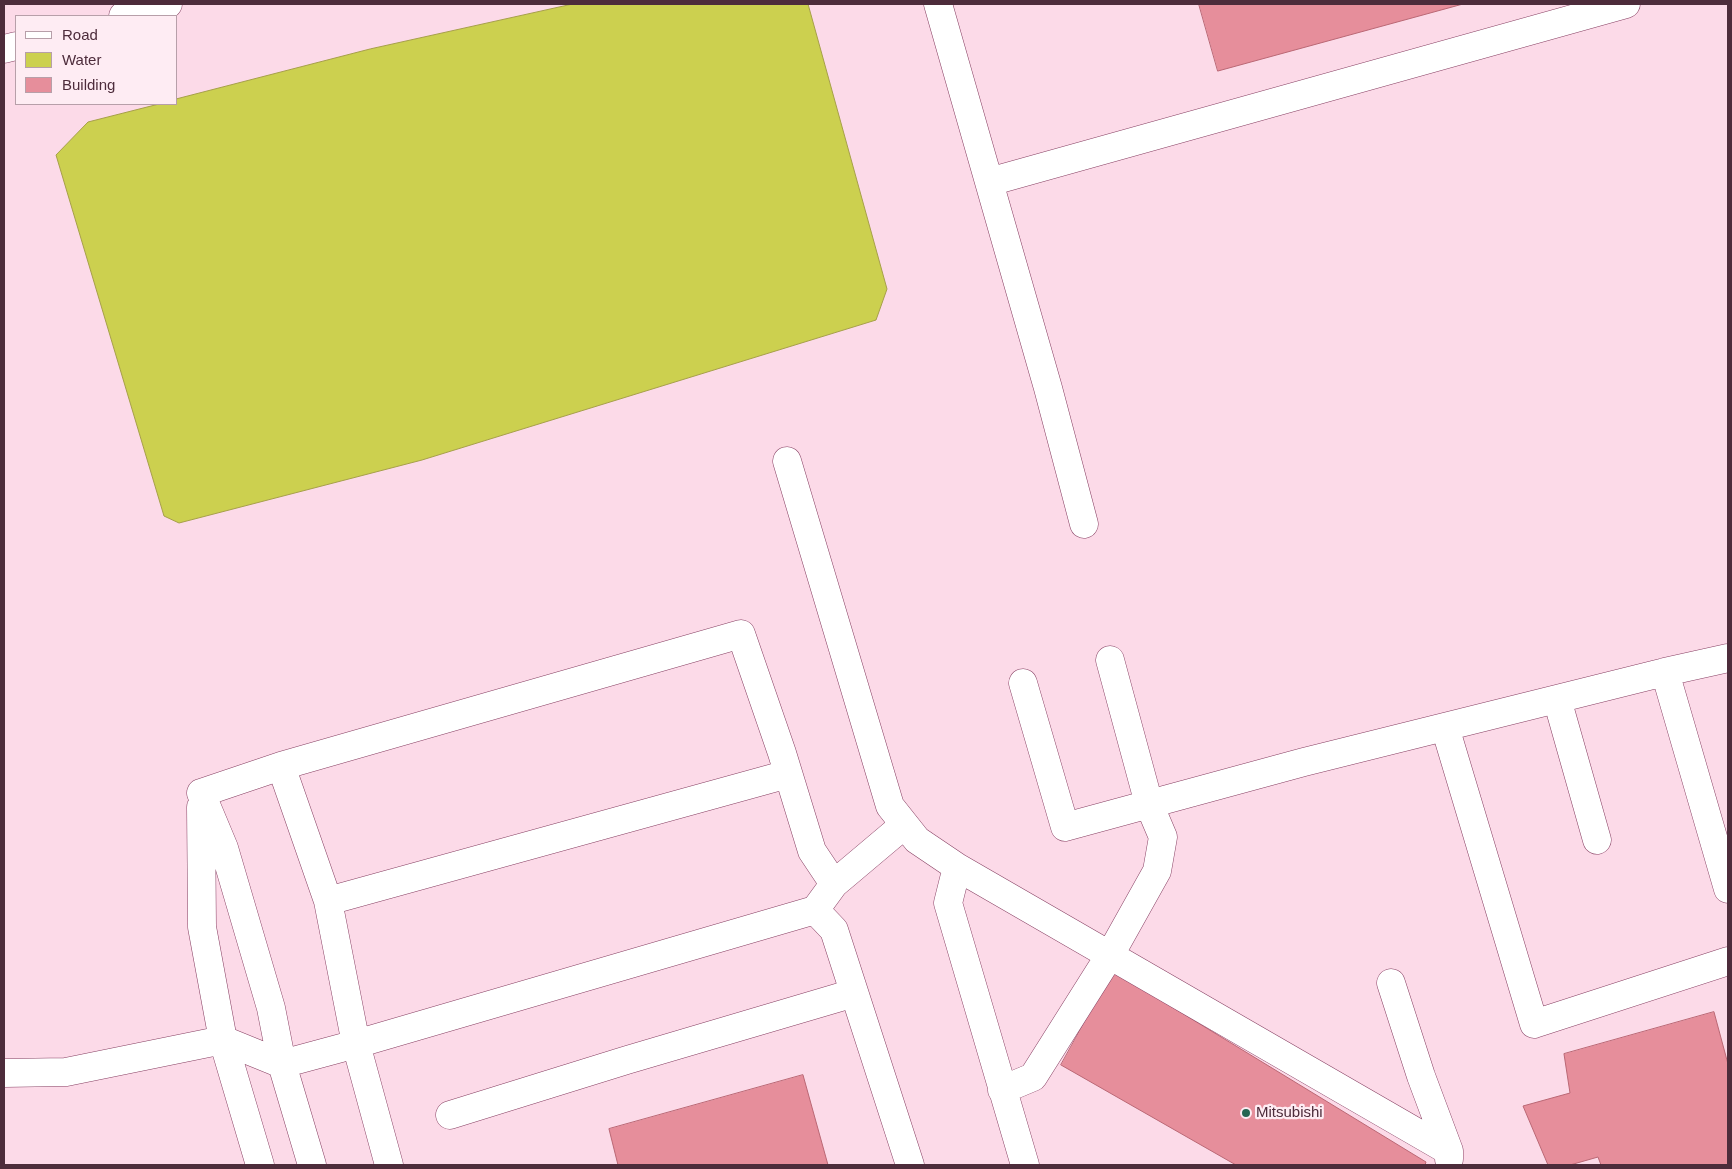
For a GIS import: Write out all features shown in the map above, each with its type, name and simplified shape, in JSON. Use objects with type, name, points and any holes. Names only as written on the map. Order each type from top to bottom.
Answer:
[{"type":"street","points":[[127,15],[168,4]]},
{"type":"street","points":[[938,4],[1048,388],[1084,524]]},
{"type":"street","points":[[989,182],[1626,4]]},
{"type":"street","points":[[787,461],[890,806],[917,840],[957,867],[1110,955],[1449,1158]]},
{"type":"street","points":[[201,793],[280,766],[741,634],[812,851],[834,884]]},
{"type":"street","points":[[1023,683],[1065,827],[1444,727],[1728,658]]},
{"type":"street","points":[[1002,1090],[1033,1077],[1110,955],[1157,871],[1163,836],[1149,804],[1110,660]]},
{"type":"street","points":[[1665,672],[1728,889]]},
{"type":"street","points":[[1557,699],[1598,840]]},
{"type":"street","points":[[1444,727],[1534,1024],[1728,961]]},
{"type":"street","points":[[280,766],[328,901],[356,1044],[389,1165]]},
{"type":"street","points":[[328,901],[788,774]]},
{"type":"street","points":[[201,793],[202,928],[223,1040],[260,1165]]},
{"type":"street","points":[[201,793],[230,867],[271,1008],[282,1064],[312,1165]]},
{"type":"street","points":[[4,1073],[66,1072],[223,1040],[282,1064],[356,1044],[815,910],[834,884],[904,824]]},
{"type":"street","points":[[957,867],[948,903],[1024,1165]]},
{"type":"street","points":[[815,910],[834,930],[910,1165]]},
{"type":"street","points":[[1391,983],[1449,1158]]},
{"type":"street","points":[[450,1115],[854,993]]},
{"type":"water","points":[[573,4],[808,4],[887,289],[876,320],[422,460],[179,523],[164,516],[56,155],[88,122],[155,105],[178,105],[178,98],[370,49]]},
{"type":"building","points":[[1199,4],[1463,4],[1218,71]]},
{"type":"building","name":"Mitsubishi","points":[[1113,971],[1426,1162],[1425,1165],[1236,1165],[1061,1065]]},
{"type":"building","points":[[1714,1012],[1728,1064],[1728,1165],[1601,1165],[1598,1157],[1570,1165],[1548,1165],[1523,1106],[1570,1093],[1564,1054]]},
{"type":"building","points":[[803,1075],[828,1165],[618,1165],[609,1129]]},
{"type":"place","name":"Mitsubishi","points":[[1246,1113]]}]
